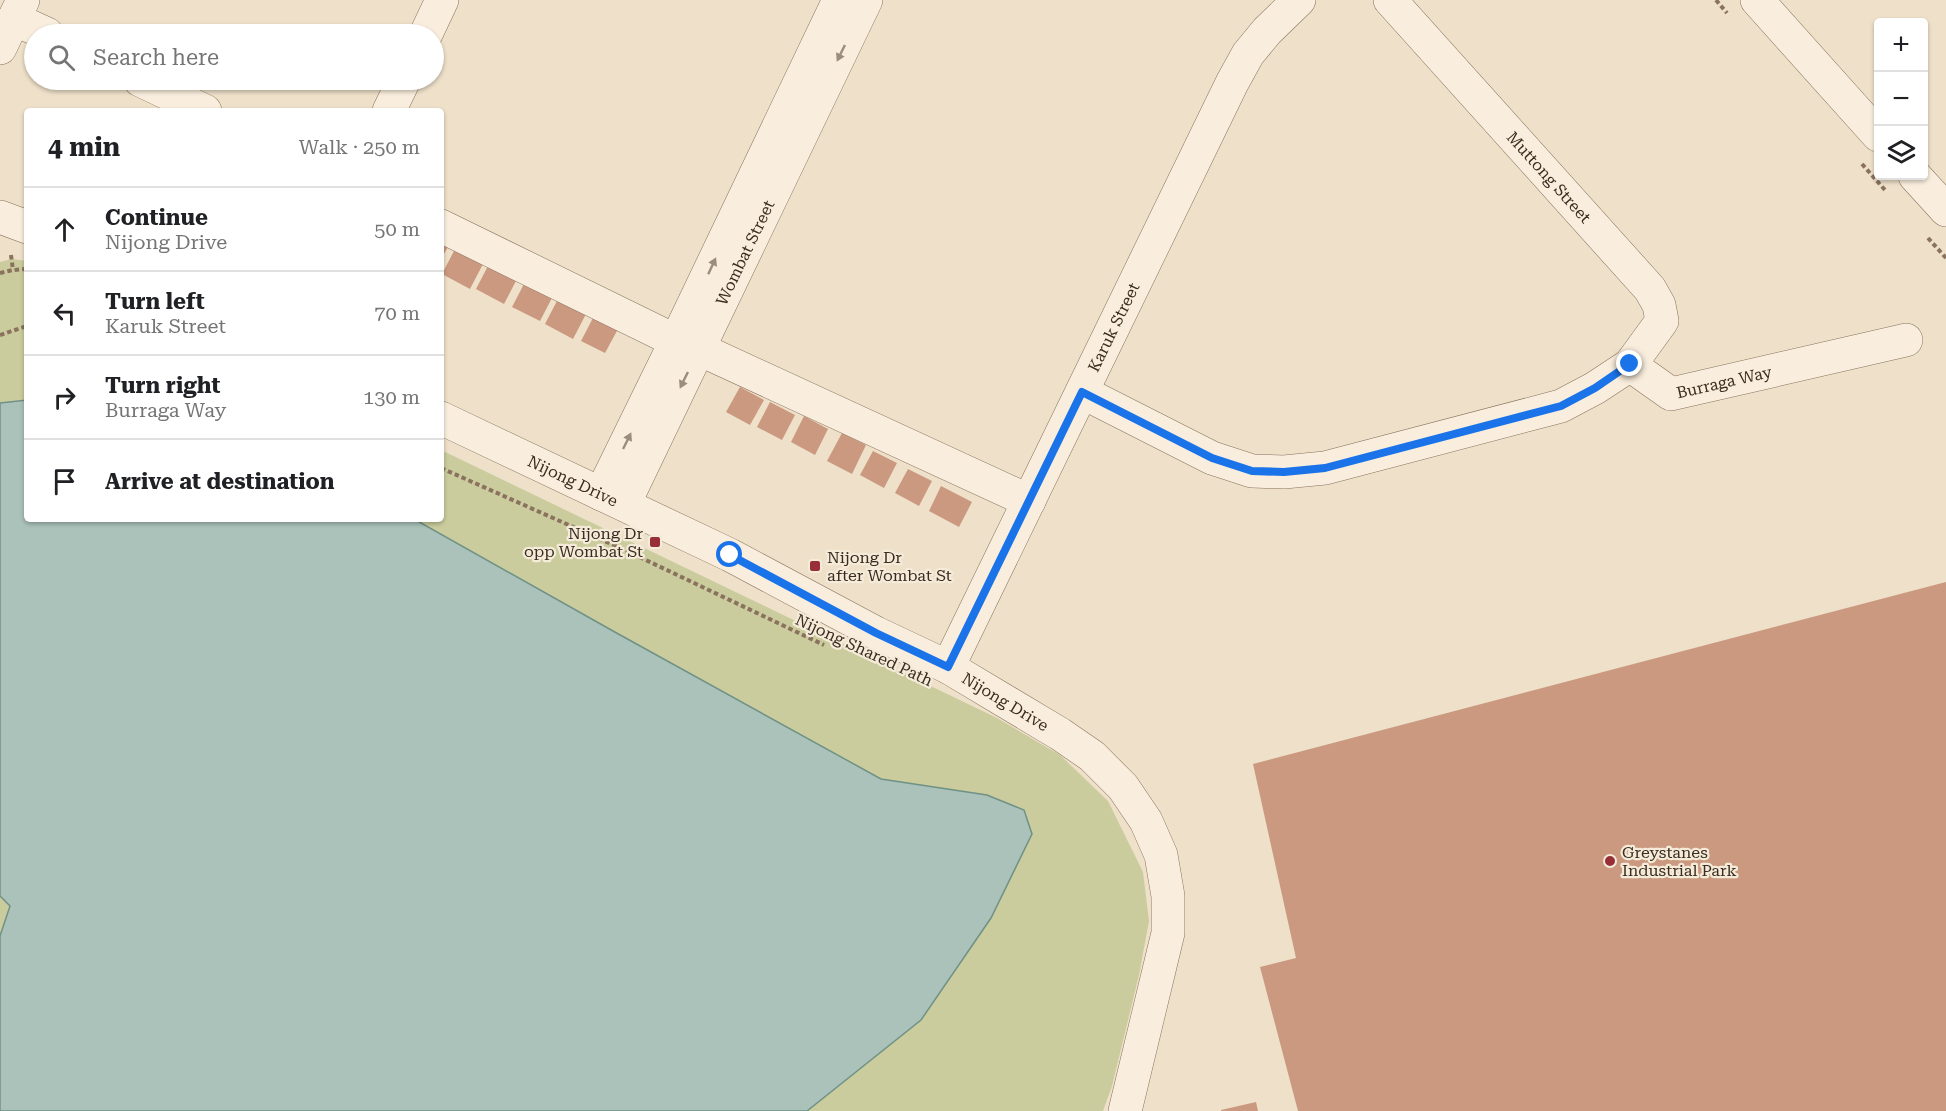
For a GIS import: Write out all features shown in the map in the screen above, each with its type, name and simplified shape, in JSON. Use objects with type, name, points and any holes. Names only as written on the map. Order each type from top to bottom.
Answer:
[{"type":"street","points":[[431,24],[442,0]]},
{"type":"street","name":"Wombat Street","points":[[688,345],[839,0]]},
{"type":"street","name":"Wombat Street","points":[[612,499],[688,345],[866,0]]},
{"type":"street","name":"Karuk Street","points":[[948,667],[1248,54],[1267,31],[1299,0]]},
{"type":"street","name":"Muttong Street","points":[[1390,0],[1650,290],[1659,305],[1662,321],[1630,364]]},
{"type":"street","points":[[1757,0],[1874,131]]},
{"type":"street","points":[[0,48],[19,9],[36,24]]},
{"type":"street","points":[[161,90],[199,108]]},
{"type":"street","points":[[390,108],[399,90]]},
{"type":"street","points":[[1918,180],[1943,202]]},
{"type":"street","points":[[0,217],[24,226]]},
{"type":"street","points":[[444,227],[688,345],[1029,501]]},
{"type":"street","name":"Burraga Way","points":[[1630,364],[1671,394],[1906,340]]},
{"type":"street","points":[[1082,392],[1212,458],[1252,471],[1284,472],[1325,468],[1561,406],[1595,388],[1630,364]]},
{"type":"street","name":"Nijong Drive","points":[[444,419],[730,555],[876,633],[948,667],[1060,734],[1092,756],[1123,787],[1146,821],[1161,855],[1168,896],[1168,933],[1125,1111]]},
{"type":"path","points":[[0,273],[24,269]]},
{"type":"path","points":[[0,335],[24,327]]},
{"type":"path","name":"Nijong Shared Path","points":[[444,469],[627,551],[829,647]]},
{"type":"green space","points":[[12,259],[24,261],[24,522],[444,522],[444,451],[997,718],[1060,755],[1108,801],[1143,872],[1149,921],[1139,975],[1112,1086],[1103,1111],[0,1111],[0,262]]},
{"type":"shaded area","points":[[24,400],[24,522],[419,522],[881,779],[987,795],[1024,810],[1032,834],[991,918],[921,1020],[807,1111],[0,1111],[0,936],[10,906],[0,896],[0,403]]},
{"type":"building","points":[[455,249],[483,264],[470,289],[444,275],[444,270]]},
{"type":"building","points":[[489,264],[517,279],[504,304],[476,289]]},
{"type":"building","points":[[525,282],[553,296],[540,321],[512,307]]},
{"type":"building","points":[[558,299],[586,314],[573,339],[545,324]]},
{"type":"building","points":[[594,316],[618,329],[605,353],[581,341]]},
{"type":"building","points":[[740,387],[764,400],[750,425],[726,412]]},
{"type":"building","points":[[770,402],[795,415],[782,440],[757,427]]},
{"type":"building","points":[[804,416],[828,429],[815,455],[791,442]]},
{"type":"building","points":[[842,433],[866,445],[852,474],[827,461]]},
{"type":"building","points":[[873,451],[897,463],[884,488],[860,475]]},
{"type":"building","points":[[908,469],[932,481],[919,506],[895,493]]},
{"type":"building","points":[[941,486],[972,502],[959,527],[929,511]]},
{"type":"building","name":"Greystanes Industrial Park","points":[[1946,582],[1946,1111],[1298,1111],[1260,967],[1296,958],[1253,764]]},
{"type":"building","points":[[1256,1102],[1258,1111],[1221,1111],[1221,1110]]},
{"type":"place","name":"Nijong Dr opp Wombat St","points":[[655,542]]},
{"type":"place","name":"Nijong Dr after Wombat St","points":[[815,566]]},
{"type":"place","name":"Greystanes Industrial Park","points":[[1610,861]]},
{"type":"route","points":[[730,555],[876,633],[948,667],[1082,392],[1212,458],[1252,471],[1284,472],[1325,468],[1561,406],[1595,388],[1630,364]]}]
